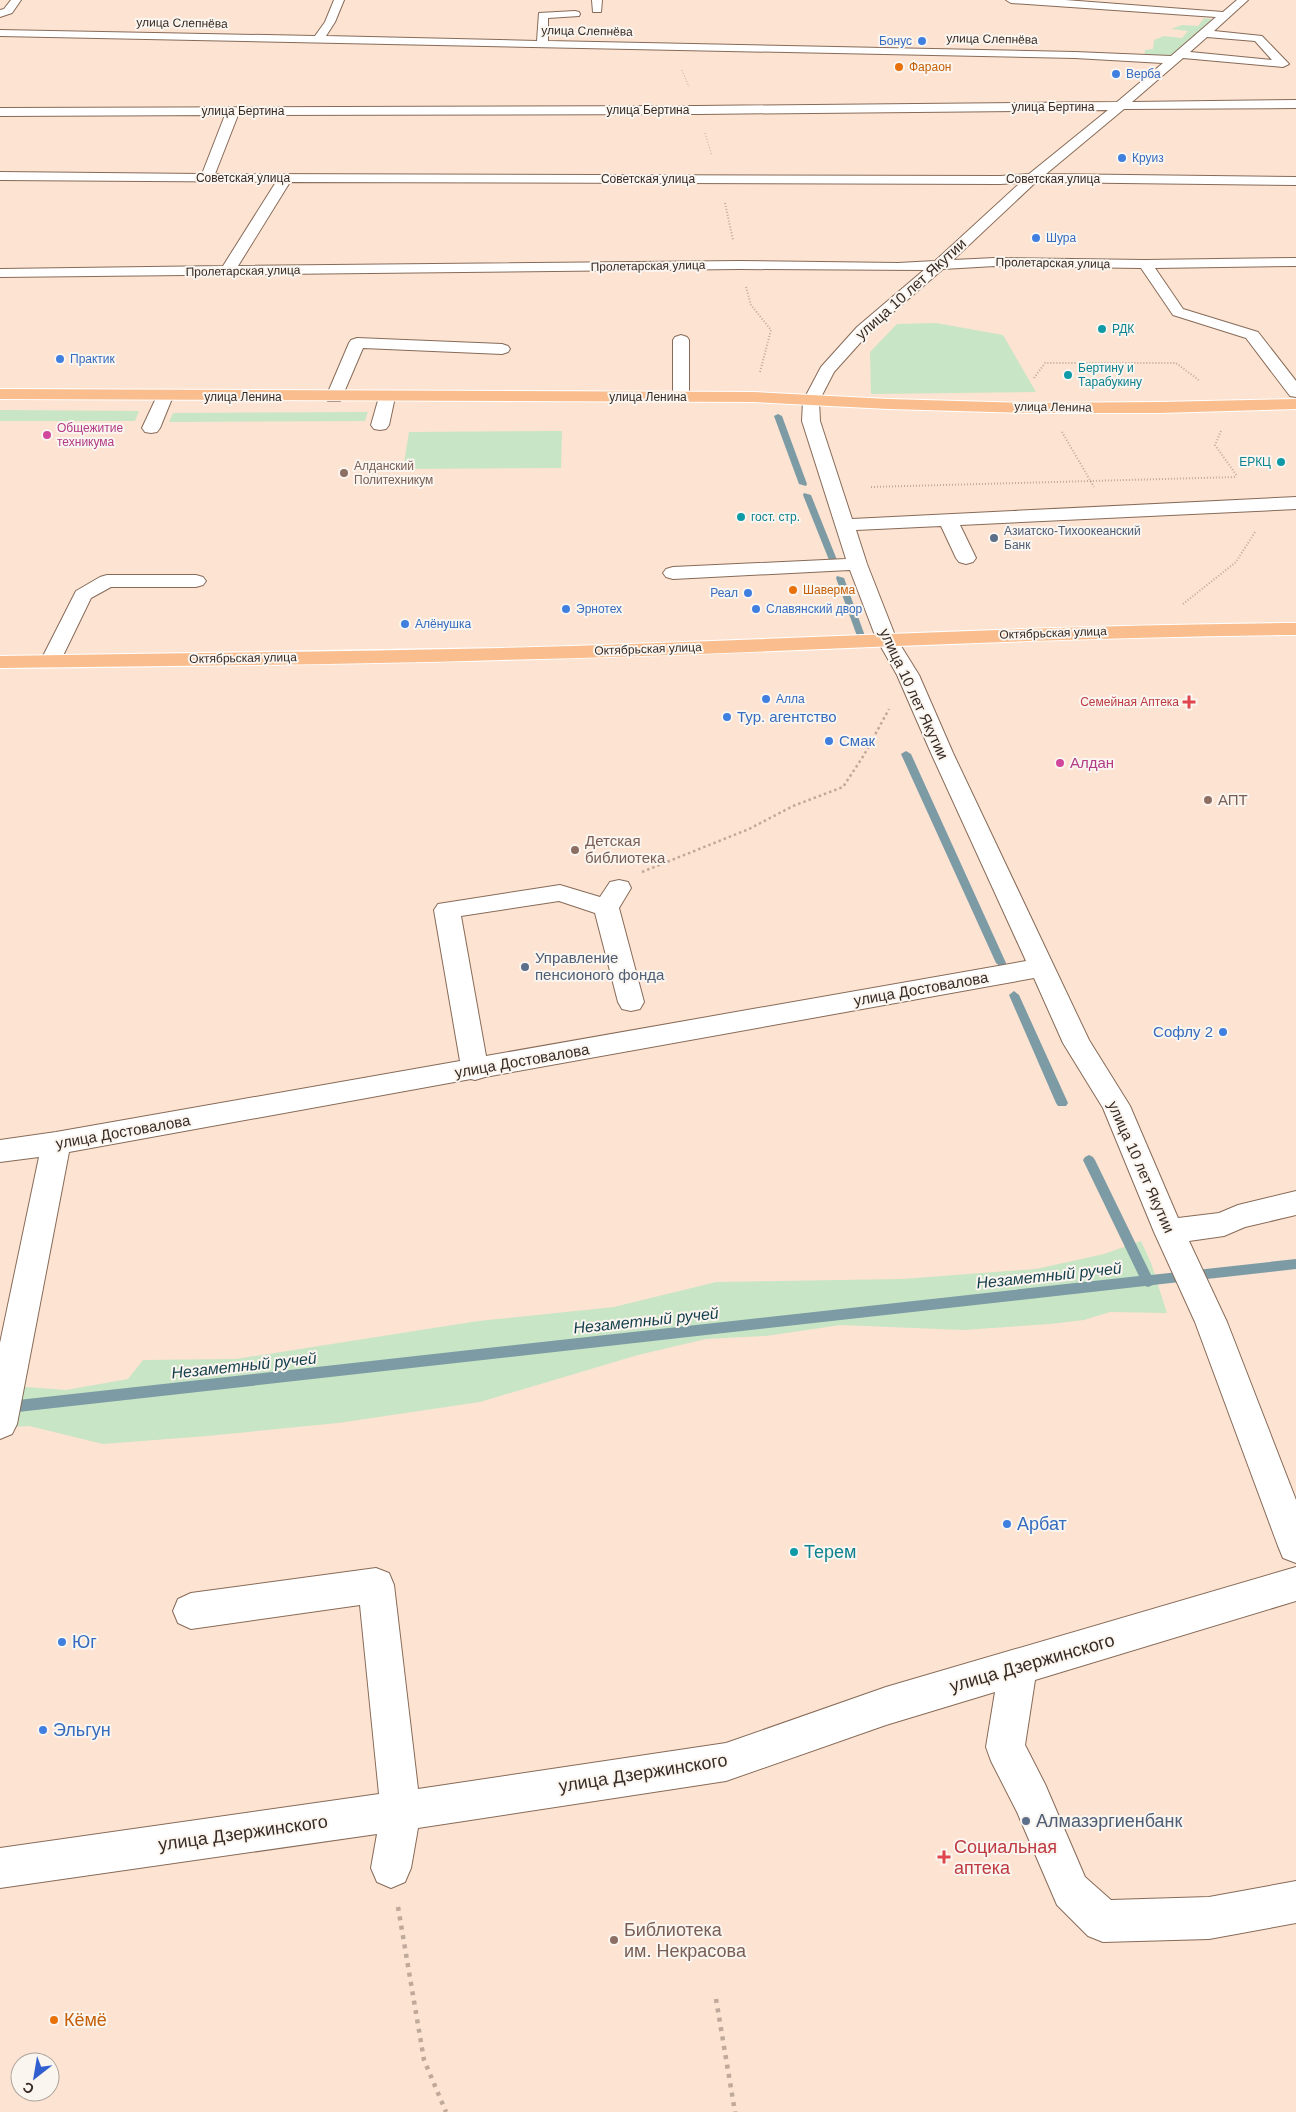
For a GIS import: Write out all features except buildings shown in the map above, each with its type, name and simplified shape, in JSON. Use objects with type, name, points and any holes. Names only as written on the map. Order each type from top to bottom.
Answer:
[{"type":"main road","name":"улица Ленина","points":[[0,394],[334,397],[754,397],[863,405],[1175,409],[1296,404]]},
{"type":"main road","name":"Октябрьская улица","points":[[0,662],[503,654],[886,638],[1166,630],[1296,630]]},
{"type":"street","points":[[0,14],[8,11],[16,0]]},
{"type":"street","points":[[319,39],[330,22],[339,0]]},
{"type":"street","points":[[1011,0],[1226,15]]},
{"type":"street","name":"улица 10 лет Якутии","points":[[1243,0],[1033,178],[940,264],[863,330],[827,370],[811,401],[811,421],[857,564],[886,638],[908,675],[942,754],[1077,1043],[1116,1106],[1169,1232],[1211,1322],[1296,1546]]},
{"type":"street","points":[[542,44],[543,15],[575,14]]},
{"type":"street","points":[[12,34],[24,24]]},
{"type":"street","name":"улица Слепнёва","points":[[0,33],[1176,57],[1283,64],[1258,38],[1204,33]]},
{"type":"street","name":"улица Бертина","points":[[0,112],[698,110],[1296,104]]},
{"type":"street","points":[[207,178],[233,112]]},
{"type":"street","name":"Советская улица","points":[[0,176],[285,179],[1000,180],[1033,178],[1296,181]]},
{"type":"street","points":[[227,272],[285,179]]},
{"type":"street","name":"Пролетарская улица","points":[[0,273],[739,265],[898,267],[995,262],[1145,264],[1296,262]]},
{"type":"street","points":[[1145,264],[1178,312],[1252,335],[1296,392]]},
{"type":"street","points":[[681,340],[681,397]]},
{"type":"street","points":[[334,397],[357,343],[502,349]]},
{"type":"street","points":[[151,428],[165,396]]},
{"type":"street","points":[[380,426],[387,397]]},
{"type":"street","points":[[844,525],[1296,503]]},
{"type":"street","points":[[948,520],[966,558]]},
{"type":"street","points":[[673,573],[857,564]]},
{"type":"street","points":[[52,660],[83,595],[107,581],[196,580]]},
{"type":"street","points":[[475,1070],[447,910],[560,893],[613,898],[632,1002]]},
{"type":"street","name":"улица Достовалова","points":[[0,1151],[56,1144],[1043,967]]},
{"type":"street","points":[[0,1424],[56,1144]]},
{"type":"street","points":[[1169,1232],[1224,1224],[1238,1217],[1295,1203]]},
{"type":"street","name":"улица Дзержинского","points":[[0,1868],[402,1811],[726,1762],[886,1706],[1296,1584]]},
{"type":"street","points":[[191,1611],[376,1585],[402,1811],[391,1868]]},
{"type":"street","points":[[1018,1668],[1005,1747],[1031,1798],[1071,1890],[1103,1921],[1209,1918],[1296,1902]]},
{"type":"path","points":[[673,47],[698,110],[720,179],[739,265],[752,305],[771,330],[754,397]]},
{"type":"path","points":[[1034,378],[1045,363],[1176,363],[1197,378]]},
{"type":"path","points":[[1059,425],[1089,481],[1114,512]]},
{"type":"path","points":[[1166,630],[1161,621],[1236,562],[1264,516],[1215,445]]},
{"type":"path","points":[[871,487],[1237,477]]},
{"type":"path","points":[[613,898],[643,871],[749,829],[793,806],[843,787],[864,756],[908,675]]},
{"type":"path","points":[[391,1868],[424,2060],[446,2112]]},
{"type":"path","points":[[716,1999],[735,2112]]},
{"type":"green space","points":[[1204,18],[1212,19],[1171,57],[1144,57],[1145,50],[1153,49],[1154,40],[1164,36],[1182,38],[1188,31],[1171,29],[1182,25],[1198,26]]},
{"type":"green space","points":[[936,323],[1003,335],[1036,392],[871,394],[870,352],[897,324]]},
{"type":"green space","points":[[0,410],[139,411],[135,421],[0,421]]},
{"type":"green space","points":[[368,412],[365,421],[169,422],[173,413]]},
{"type":"green space","points":[[562,431],[561,468],[403,469],[409,432]]},
{"type":"green space","points":[[1141,1241],[1151,1263],[1167,1313],[1110,1312],[1084,1320],[963,1330],[841,1325],[766,1336],[706,1339],[638,1355],[480,1402],[338,1423],[207,1436],[103,1444],[29,1426],[0,1428],[0,1385],[66,1390],[128,1379],[143,1360],[236,1359],[478,1321],[614,1307],[716,1282],[902,1279],[1036,1269],[1104,1254]]},
{"type":"waterway","points":[[778,416],[803,484]]},
{"type":"waterway","points":[[807,495],[835,565]]},
{"type":"waterway","points":[[840,578],[861,636]]},
{"type":"waterway","points":[[906,754],[1001,963]]},
{"type":"waterway","points":[[1014,995],[1062,1103]]},
{"type":"waterway","points":[[1089,1160],[1147,1281]]},
{"type":"waterway","name":"Незаметный ручей","points":[[1147,1281],[1296,1264]]},
{"type":"waterway","name":"Незаметный ручей","points":[[0,1408],[1147,1281]]},
{"type":"place","name":"Бонус","points":[[922,41]]},
{"type":"place","name":"Фараон","points":[[899,67]]},
{"type":"place","name":"Верба","points":[[1116,74]]},
{"type":"place","name":"Круиз","points":[[1122,158]]},
{"type":"place","name":"Шура","points":[[1036,238]]},
{"type":"place","name":"РДК","points":[[1102,329]]},
{"type":"place","name":"Практик","points":[[60,359]]},
{"type":"place","name":"Бертину и Тарабукину","points":[[1068,375]]},
{"type":"place","name":"Общежитие техникума","points":[[47,435]]},
{"type":"place","name":"ЕРКЦ","points":[[1281,462]]},
{"type":"place","name":"Алданский Политехникум","points":[[344,473]]},
{"type":"place","name":"гост. стр.","points":[[741,517]]},
{"type":"place","name":"Азиатско-Тихоокеанский Банк","points":[[994,538]]},
{"type":"place","name":"Шаверма","points":[[793,590]]},
{"type":"place","name":"Реал","points":[[748,593]]},
{"type":"place","name":"Эрнотех","points":[[566,609]]},
{"type":"place","name":"Славянский двор","points":[[756,609]]},
{"type":"place","name":"Алёнушка","points":[[405,624]]},
{"type":"place","name":"Алла","points":[[766,699]]},
{"type":"place","name":"Семейная Аптека","points":[[1189,702]]},
{"type":"place","name":"Тур. агентство","points":[[727,717]]},
{"type":"place","name":"Смак","points":[[829,741]]},
{"type":"place","name":"Алдан","points":[[1060,763]]},
{"type":"place","name":"АПТ","points":[[1208,800]]},
{"type":"place","name":"Детская библиотека","points":[[575,850]]},
{"type":"place","name":"Управление пенсионого фонда","points":[[525,967]]},
{"type":"place","name":"Софлу 2","points":[[1223,1032]]},
{"type":"place","name":"Арбат","points":[[1007,1524]]},
{"type":"place","name":"Терем","points":[[794,1552]]},
{"type":"place","name":"Юг","points":[[62,1642]]},
{"type":"place","name":"Эльгун","points":[[43,1730]]},
{"type":"place","name":"Алмазэргиенбанк","points":[[1026,1821]]},
{"type":"place","name":"Социальная аптека","points":[[944,1857]]},
{"type":"place","name":"Библиотека им. Некрасова","points":[[614,1940]]},
{"type":"place","name":"Кёмё","points":[[54,2020]]}]
